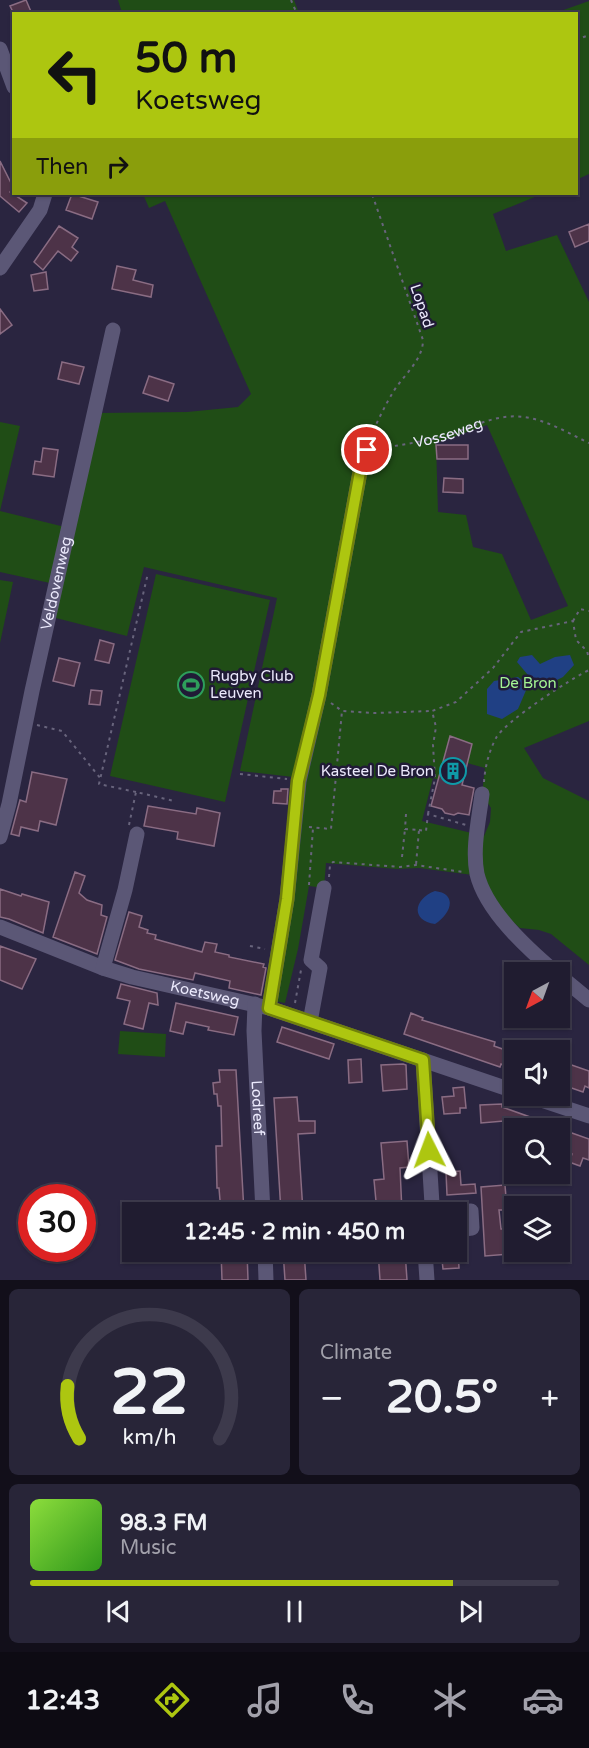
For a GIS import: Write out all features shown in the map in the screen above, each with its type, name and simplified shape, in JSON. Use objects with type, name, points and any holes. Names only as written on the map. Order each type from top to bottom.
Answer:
[{"type":"street","points":[[0,49],[12,82]]},
{"type":"street","points":[[0,268],[40,210],[45,195]]},
{"type":"street","name":"Veldovenweg","points":[[0,837],[113,330]]},
{"type":"street","points":[[262,1006],[287,899],[298,781],[319,695],[362,461],[367,450]]},
{"type":"street","points":[[482,794],[476,854],[477,874],[487,897],[503,920],[543,962]]},
{"type":"street","points":[[103,968],[137,834]]},
{"type":"street","points":[[310,1022],[320,968],[311,960],[317,887]]},
{"type":"street","name":"Koetsweg","points":[[0,927],[103,968],[132,977],[262,1006],[504,1088]]},
{"type":"street","points":[[570,984],[589,1000]]},
{"type":"street","name":"Lodreef","points":[[262,1006],[254,1031],[263,1202]]},
{"type":"street","points":[[423,1060],[432,1202]]},
{"type":"street","points":[[559,1106],[589,1116]]},
{"type":"street","points":[[467,1211],[471,1211],[472,1228],[467,1229]]},
{"type":"street","points":[[265,1262],[266,1280]]},
{"type":"street","points":[[425,1262],[426,1280]]},
{"type":"path","name":"Lopad","points":[[367,450],[368,441],[392,392],[419,358],[423,347],[423,340],[372,195]]},
{"type":"path","name":"Vosseweg","points":[[367,450],[418,443],[506,417],[523,417],[545,422],[589,443]]},
{"type":"path","points":[[148,573],[99,784],[174,801]]},
{"type":"path","points":[[589,611],[580,609],[573,621],[576,640],[587,651],[589,658]]},
{"type":"path","points":[[294,825],[331,829],[342,711],[375,713],[432,711],[456,702],[493,668],[521,632],[573,621]]},
{"type":"path","points":[[482,794],[485,768],[497,736],[573,677],[589,670]]},
{"type":"path","points":[[405,829],[426,831],[435,778],[433,745],[436,727],[432,711]]},
{"type":"path","points":[[26,723],[62,731],[101,779]]},
{"type":"path","points":[[240,774],[298,781]]},
{"type":"path","points":[[136,792],[127,832],[137,834]]},
{"type":"path","points":[[402,857],[406,814]]},
{"type":"path","points":[[428,814],[478,828]]},
{"type":"path","points":[[313,827],[317,887],[327,887],[330,865],[333,861],[400,867],[416,865],[477,874]]},
{"type":"path","points":[[416,865],[419,830]]},
{"type":"path","points":[[293,1016],[302,967],[311,960]]},
{"type":"green space","points":[[118,0],[294,0],[299,12],[122,12]]},
{"type":"green space","points":[[589,1],[589,174],[578,179],[578,12],[558,12]]},
{"type":"green space","name":"De Bron","points":[[143,195],[540,195],[493,214],[506,251],[557,235],[589,302],[589,721],[524,748],[543,778],[589,801],[589,965],[551,934],[520,928],[505,915],[473,875],[419,868],[396,869],[326,863],[324,888],[309,886],[298,949],[285,1003],[275,1001],[302,778],[240,771],[277,598],[144,567],[127,636],[44,615],[50,583],[0,572],[0,511],[73,529],[99,413],[187,412],[238,407],[251,394],[165,201],[149,208]],"holes":[[[487,425],[568,606],[531,620],[502,554],[473,547],[466,515],[438,512],[436,443]],[[450,736],[472,744],[467,763],[485,768],[482,794],[491,808],[490,822],[484,836],[422,821],[433,778],[440,780]]]},
{"type":"green space","points":[[0,422],[20,426],[0,511]]},
{"type":"green space","name":"Rugby Club Leuven","points":[[156,574],[270,600],[225,802],[110,776]]},
{"type":"green space","points":[[0,580],[13,582],[0,643]]},
{"type":"green space","points":[[120,1031],[166,1034],[165,1057],[118,1054]]},
{"type":"water","points":[[532,655],[540,664],[555,657],[570,655],[574,665],[563,677],[545,686],[533,681],[517,662],[520,657]]},
{"type":"water","points":[[518,677],[527,688],[518,709],[502,719],[487,714],[487,689],[494,681]]},
{"type":"water","points":[[435,891],[447,896],[450,905],[445,915],[435,924],[421,918],[418,909],[419,903]]},
{"type":"building","points":[[26,0],[31,12],[13,12],[10,6]]},
{"type":"building","points":[[0,161],[12,185],[10,192],[27,203],[19,212],[0,196]]},
{"type":"building","points":[[72,195],[98,202],[92,219],[66,210]]},
{"type":"building","points":[[589,224],[589,241],[575,247],[569,232]]},
{"type":"building","points":[[59,226],[78,238],[72,247],[78,252],[71,261],[58,251],[43,270],[34,262]]},
{"type":"building","points":[[117,266],[136,270],[133,280],[153,285],[151,297],[112,289]]},
{"type":"building","points":[[46,272],[48,289],[34,291],[31,275]]},
{"type":"building","points":[[0,309],[12,325],[0,334]]},
{"type":"building","points":[[62,362],[84,367],[79,384],[58,379]]},
{"type":"building","points":[[149,376],[174,384],[168,401],[143,393]]},
{"type":"building","points":[[436,445],[468,445],[468,459],[437,459]]},
{"type":"building","points":[[43,448],[58,450],[54,477],[33,474],[35,461],[41,462]]},
{"type":"building","points":[[444,478],[463,479],[463,493],[443,492]]},
{"type":"building","points":[[100,640],[114,644],[109,663],[95,660]]},
{"type":"building","points":[[59,658],[80,663],[74,686],[53,681]]},
{"type":"building","points":[[91,690],[102,691],[100,705],[89,704]]},
{"type":"building","name":"Kasteel De Bron","points":[[450,736],[472,744],[462,785],[474,788],[469,815],[445,813],[442,809],[431,806]]},
{"type":"building","points":[[32,772],[67,779],[56,825],[40,821],[38,831],[21,827],[19,836],[11,834],[20,800],[26,802]]},
{"type":"building","points":[[281,789],[288,789],[287,804],[273,803],[274,791],[281,791]]},
{"type":"building","points":[[148,806],[196,814],[197,808],[220,813],[214,846],[177,839],[178,832],[144,826]]},
{"type":"building","points":[[75,872],[85,876],[79,893],[87,900],[102,905],[101,915],[107,917],[97,954],[53,937]]},
{"type":"building","points":[[0,889],[49,902],[43,933],[0,917]]},
{"type":"building","points":[[129,912],[142,916],[139,927],[148,930],[147,933],[156,935],[155,939],[202,952],[205,942],[217,944],[215,952],[264,964],[263,967],[266,968],[261,995],[229,988],[230,981],[195,973],[193,980],[139,969],[115,960]]},
{"type":"building","points":[[0,946],[36,959],[22,989],[0,980]]},
{"type":"building","points":[[121,984],[157,993],[158,1005],[149,1003],[143,1029],[124,1024],[130,1001],[117,998]]},
{"type":"building","points":[[176,1003],[238,1017],[234,1035],[208,1030],[209,1027],[186,1022],[183,1034],[170,1031]]},
{"type":"building","points":[[411,1013],[423,1018],[422,1020],[495,1042],[494,1046],[504,1050],[504,1065],[501,1064],[500,1067],[404,1034]]},
{"type":"building","points":[[282,1027],[334,1044],[329,1059],[277,1042]]},
{"type":"building","points":[[361,1059],[362,1082],[349,1083],[348,1060]]},
{"type":"building","points":[[570,1064],[589,1071],[589,1088],[585,1086],[583,1092],[570,1087]]},
{"type":"building","points":[[381,1065],[406,1065],[407,1089],[383,1091]]},
{"type":"building","points":[[219,1070],[236,1070],[243,1202],[220,1202],[219,1188],[217,1188],[216,1146],[222,1146],[221,1106],[218,1106],[213,1083],[220,1082]]},
{"type":"building","points":[[464,1087],[466,1108],[460,1108],[460,1113],[444,1114],[442,1097],[454,1096],[453,1088]]},
{"type":"building","points":[[297,1097],[299,1121],[315,1121],[315,1133],[298,1134],[302,1202],[280,1202],[274,1098]]},
{"type":"building","points":[[502,1104],[502,1107],[533,1118],[504,1118],[504,1121],[481,1123],[480,1105]]},
{"type":"building","points":[[570,1132],[589,1139],[589,1160],[583,1158],[580,1166],[570,1162],[572,1154],[570,1153]]},
{"type":"building","points":[[407,1141],[409,1167],[400,1168],[402,1202],[376,1202],[374,1180],[384,1179],[381,1143]]},
{"type":"building","points":[[460,1171],[461,1185],[475,1184],[476,1193],[447,1195],[446,1172]]},
{"type":"building","points":[[505,1185],[504,1210],[499,1210],[501,1229],[504,1229],[504,1255],[485,1256],[481,1187]]},
{"type":"building","points":[[221,1262],[247,1262],[248,1280],[222,1280]]},
{"type":"building","points":[[284,1262],[305,1262],[306,1280],[285,1280]]},
{"type":"building","points":[[379,1262],[406,1262],[407,1280],[380,1280]]},
{"type":"building","points":[[442,1262],[459,1262],[459,1268],[443,1269]]},
{"type":"place","name":"Rugby Club Leuven","points":[[191,685]]},
{"type":"place","name":"Kasteel De Bron","points":[[453,771]]},
{"type":"route","points":[[367,450],[362,461],[319,695],[298,781],[287,899],[269,1008],[423,1060],[429,1150]]}]
